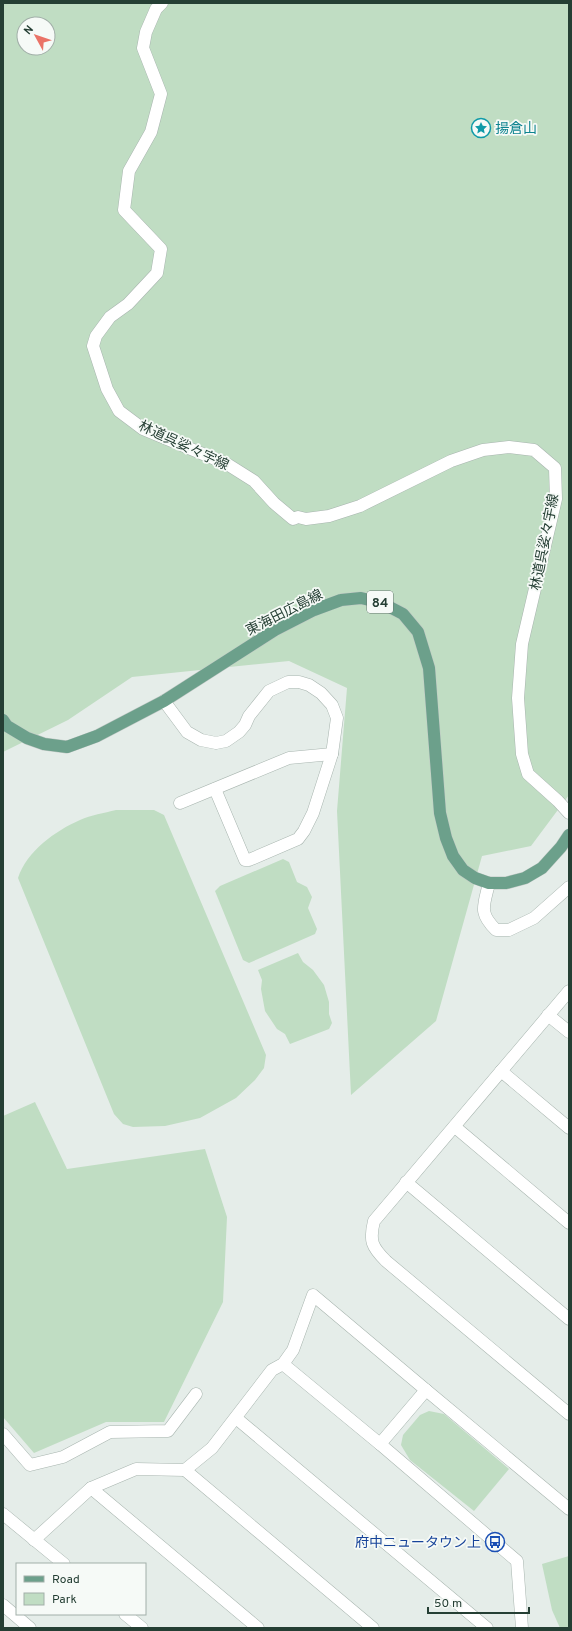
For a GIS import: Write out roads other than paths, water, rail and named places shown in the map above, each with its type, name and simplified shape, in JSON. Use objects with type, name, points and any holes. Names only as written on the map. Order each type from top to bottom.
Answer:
[{"type":"main road","name":"東海田広島線","points":[[3,720],[7,726],[27,738],[44,744],[67,747],[97,736],[164,701],[275,630],[314,610],[341,600],[362,598],[382,603],[403,614],[418,632],[429,668],[440,813],[446,838],[453,856],[463,870],[475,878],[489,883],[506,883],[525,878],[542,868],[561,848],[569,835]]},
{"type":"street","name":"林道呉娑々宇線","points":[[162,3],[156,9],[146,32],[143,48],[161,94],[151,132],[129,171],[124,210],[161,249],[157,273],[128,304],[110,317],[96,336],[93,346],[107,390],[119,411],[143,429],[227,464],[254,481],[293,519],[298,517],[306,519],[329,516],[360,506],[451,461],[483,450],[509,447],[534,450],[555,468],[556,500],[522,644],[518,698],[522,754],[528,774],[558,800],[569,813]]},
{"type":"street","points":[[164,701],[187,732],[201,740],[216,743],[226,741],[239,732],[270,691],[288,682],[304,683],[322,693],[332,705],[336,718],[332,754],[312,813],[304,832],[298,839],[249,860],[244,860],[215,789]]},
{"type":"street","points":[[180,803],[289,758],[332,754]]},
{"type":"street","points":[[489,883],[483,909],[487,920],[496,930],[509,930],[534,918],[569,887]]},
{"type":"street","points":[[569,991],[374,1221],[370,1235],[375,1250],[386,1261],[569,1414]]},
{"type":"street","points":[[548,1015],[569,1032]]},
{"type":"street","points":[[501,1070],[569,1128]]},
{"type":"street","points":[[455,1127],[569,1223]]},
{"type":"street","points":[[406,1182],[569,1319]]},
{"type":"street","points":[[185,1470],[212,1448],[272,1370],[283,1364],[293,1350],[313,1295],[569,1509]]},
{"type":"street","points":[[283,1364],[380,1444],[517,1561],[522,1628]]},
{"type":"street","points":[[380,1444],[426,1390]]},
{"type":"street","points":[[3,1434],[30,1465],[63,1457],[110,1432],[168,1431],[196,1394]]},
{"type":"street","points":[[236,1418],[487,1628]]},
{"type":"street","points":[[34,1540],[91,1488],[136,1469],[185,1470],[373,1628]]},
{"type":"street","points":[[91,1488],[258,1628]]},
{"type":"street","points":[[3,1514],[63,1563]]},
{"type":"street","points":[[3,1605],[30,1628]]},
{"type":"street","points":[[126,1615],[142,1628]]},
{"type":"place","name":"揚倉山","points":[[481,128]]},
{"type":"place","name":"府中ニュータウン上","points":[[495,1542]]}]
